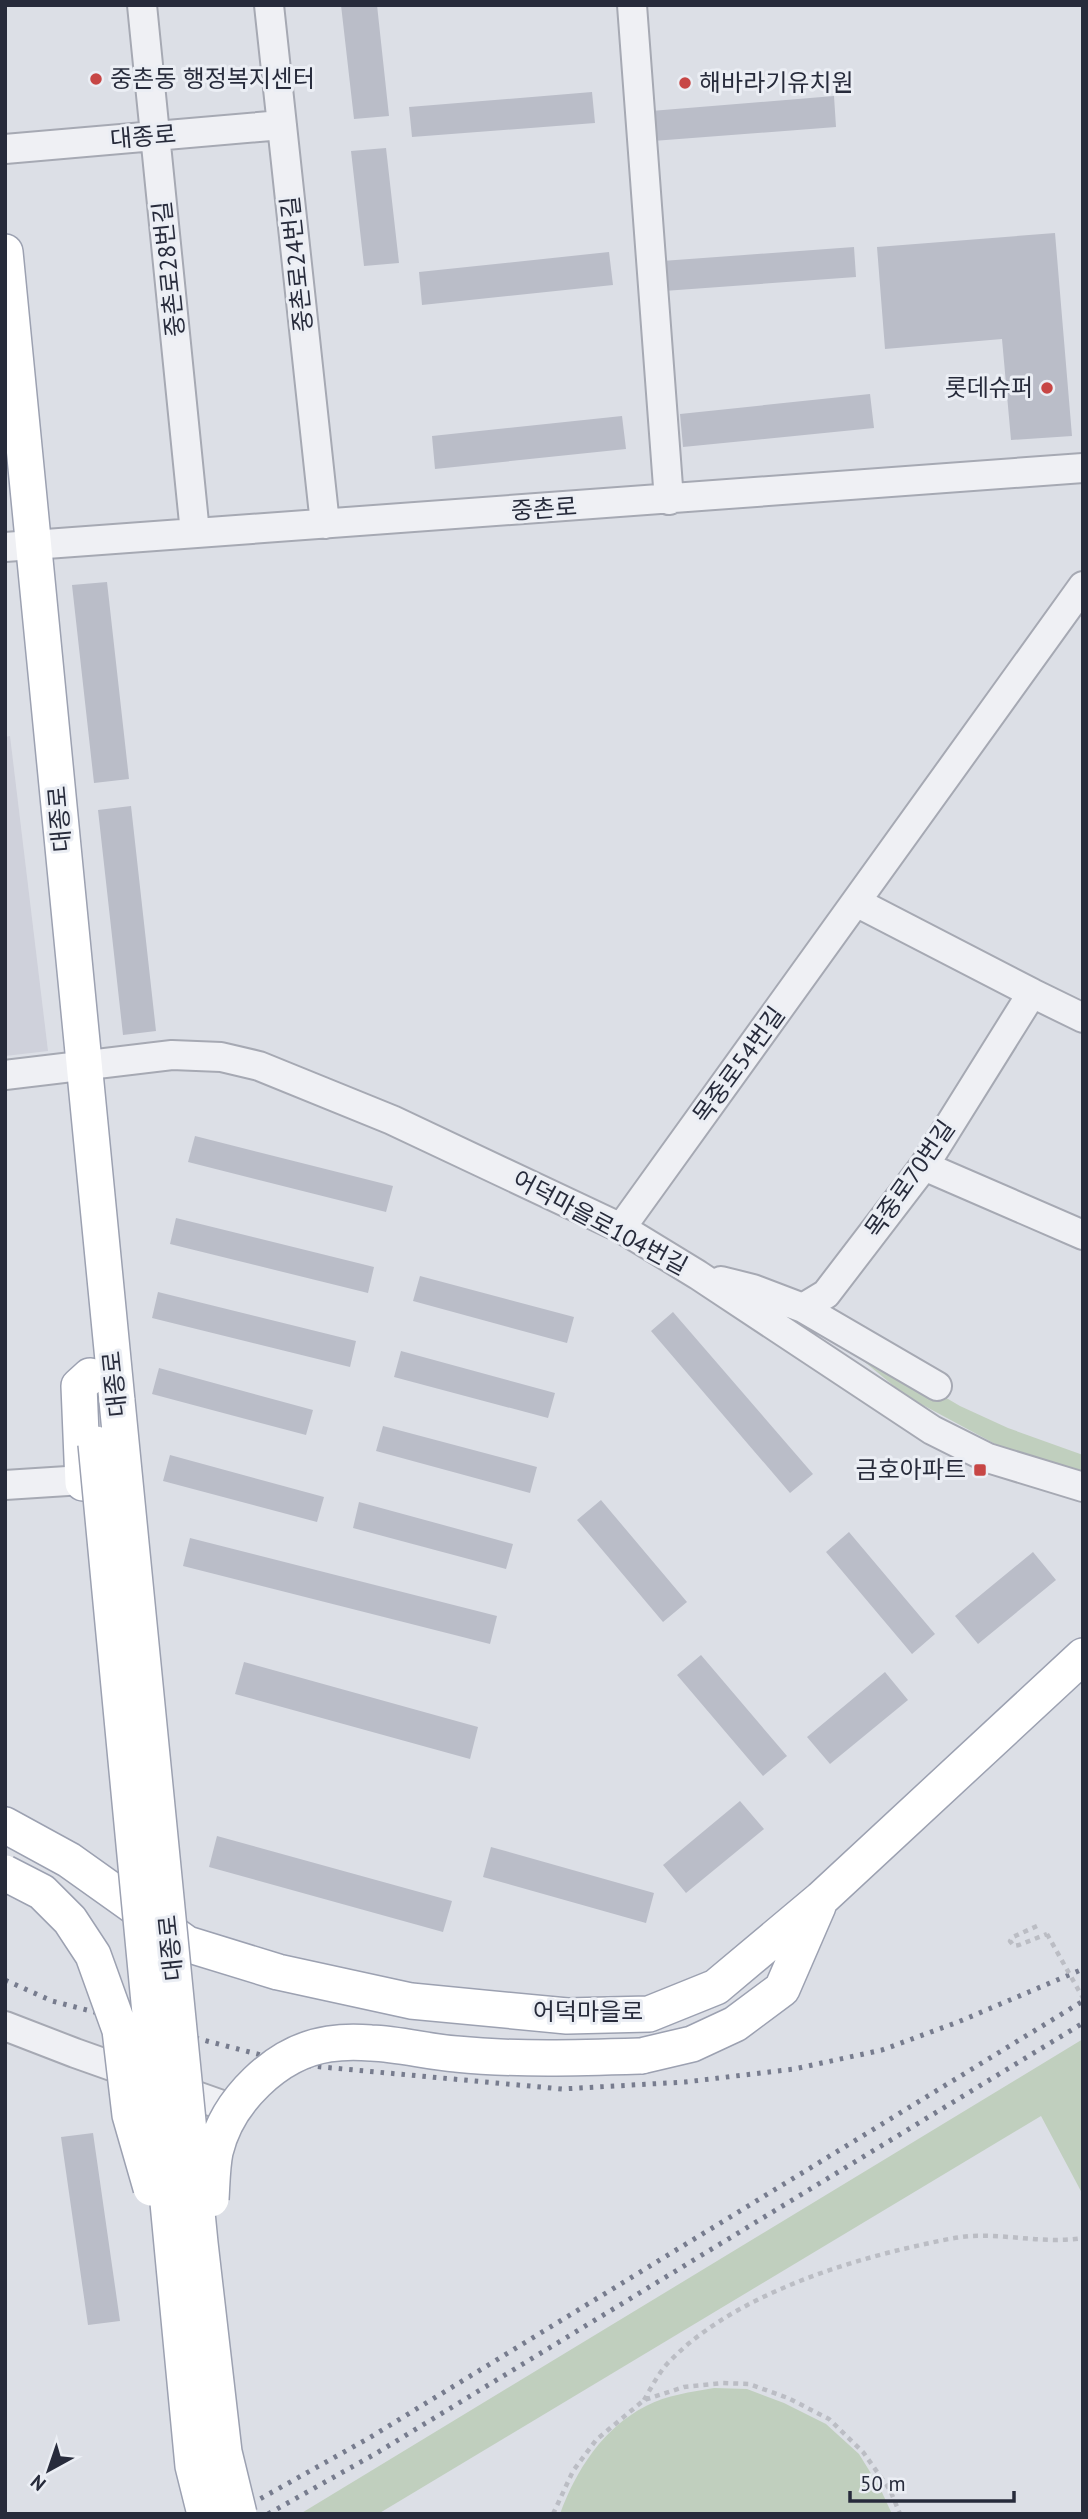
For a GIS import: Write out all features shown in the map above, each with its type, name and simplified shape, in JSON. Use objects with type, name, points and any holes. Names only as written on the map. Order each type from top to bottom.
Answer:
[{"type":"main road","name":"대종로","points":[[5,252],[17,545]]},
{"type":"main road","name":"대종로","points":[[5,473],[17,545],[72,1066],[186,2244],[193,2466],[205,2514]]},
{"type":"main road","points":[[121,1899],[83,1480],[79,1386],[103,1387],[124,1430],[139,1582],[187,1944]]},
{"type":"main road","name":"어덕마을로","points":[[5,1825],[69,1860],[187,1944],[278,1972],[411,2001],[567,2016],[649,2014],[716,1987],[821,1899],[1083,1656]]},
{"type":"main road","points":[[5,1873],[42,1892],[70,1920],[93,1955],[120,2030],[130,2115],[148,2180],[186,2244],[211,2203],[215,2151],[228,2118],[246,2092],[269,2072],[295,2055],[327,2044],[372,2043],[455,2054],[542,2059],[641,2056],[692,2044],[735,2024],[782,1989],[821,1899]]},
{"type":"main road","name":"대종로","points":[[186,2244],[224,2452],[239,2514]]},
{"type":"street","name":"중촌로28번길","points":[[142,5],[195,533]]},
{"type":"street","name":"중촌로24번길","points":[[269,5],[325,524]]},
{"type":"street","points":[[632,5],[669,500]]},
{"type":"street","name":"대종로","points":[[5,149],[282,125]]},
{"type":"street","name":"중촌로","points":[[17,545],[1083,468]]},
{"type":"street","name":"목중로54번길","points":[[621,1228],[1083,586]]},
{"type":"street","points":[[856,902],[1083,1018]]},
{"type":"street","name":"목중로70번길","points":[[803,1308],[826,1294],[925,1166],[1032,993]]},
{"type":"street","name":"어덕마을로104번길","points":[[5,1075],[172,1055],[222,1057],[259,1066],[392,1120],[621,1228],[698,1275],[932,1430],[988,1458],[1083,1487]]},
{"type":"street","points":[[925,1166],[1083,1235]]},
{"type":"street","points":[[698,1275],[753,1289],[803,1308],[937,1386]]},
{"type":"street","points":[[5,1485],[83,1480]]},
{"type":"street","points":[[5,2026],[219,2104]]},
{"type":"path","points":[[1037,1926],[1010,1941],[1014,1946],[1048,1934],[1083,1998]]},
{"type":"path","points":[[553,2514],[573,2471],[596,2440],[644,2400],[666,2365],[729,2316],[790,2285],[840,2266],[931,2242],[973,2236],[1044,2241],[1083,2238]]},
{"type":"path","points":[[644,2400],[684,2387],[722,2383],[749,2384],[788,2398],[829,2420],[863,2452],[890,2490],[900,2514]]},
{"type":"shaded area","points":[[10,736],[48,1051],[5,1056],[5,737]]},
{"type":"green space","points":[[849,1349],[890,1365],[960,1406],[1008,1428],[1083,1455],[1083,1473],[999,1446],[906,1396]]},
{"type":"green space","points":[[1083,2039],[1083,2195],[1041,2116],[378,2514],[300,2514]]},
{"type":"green space","points":[[714,2388],[747,2389],[784,2403],[826,2424],[859,2454],[892,2514],[560,2514],[583,2466],[604,2438],[617,2426],[654,2402],[679,2394]]},
{"type":"building","points":[[341,5],[377,5],[389,116],[354,119]]},
{"type":"building","points":[[592,92],[595,123],[412,137],[409,107]]},
{"type":"building","points":[[834,96],[836,127],[653,141],[651,111]]},
{"type":"building","points":[[386,148],[399,263],[364,266],[351,151]]},
{"type":"building","points":[[1055,233],[1072,436],[1011,440],[1002,339],[885,349],[877,247]]},
{"type":"building","points":[[854,247],[856,277],[664,291],[662,261]]},
{"type":"building","points":[[609,252],[613,285],[422,305],[419,272]]},
{"type":"building","points":[[870,394],[874,428],[683,447],[680,414]]},
{"type":"building","points":[[622,416],[626,449],[435,469],[432,436]]},
{"type":"building","points":[[107,582],[129,779],[94,783],[72,585]]},
{"type":"building","points":[[131,806],[156,1031],[123,1035],[98,810]]},
{"type":"building","points":[[195,1136],[393,1186],[386,1212],[188,1162]]},
{"type":"building","points":[[176,1218],[374,1267],[368,1293],[170,1244]]},
{"type":"building","points":[[420,1276],[574,1317],[567,1343],[413,1301]]},
{"type":"building","points":[[158,1292],[356,1341],[350,1367],[152,1318]]},
{"type":"building","points":[[673,1312],[813,1474],[790,1493],[651,1331]]},
{"type":"building","points":[[401,1351],[555,1393],[548,1418],[394,1377]]},
{"type":"building","points":[[159,1368],[313,1410],[306,1435],[152,1394]]},
{"type":"building","points":[[383,1426],[537,1467],[530,1493],[376,1451]]},
{"type":"building","points":[[170,1455],[324,1497],[317,1522],[163,1481]]},
{"type":"building","points":[[601,1500],[687,1602],[663,1622],[577,1520]]},
{"type":"building","points":[[359,1502],[513,1544],[506,1569],[353,1528]]},
{"type":"building","points":[[849,1532],[935,1634],[912,1654],[826,1552]]},
{"type":"building","points":[[190,1538],[497,1616],[490,1644],[183,1566]]},
{"type":"building","points":[[1033,1552],[1056,1580],[978,1644],[955,1616]]},
{"type":"building","points":[[701,1655],[787,1756],[763,1776],[677,1675]]},
{"type":"building","points":[[244,1662],[478,1727],[470,1759],[235,1694]]},
{"type":"building","points":[[885,1672],[908,1700],[830,1764],[807,1737]]},
{"type":"building","points":[[740,1801],[764,1829],[686,1893],[663,1865]]},
{"type":"building","points":[[217,1836],[452,1901],[443,1932],[209,1867]]},
{"type":"building","points":[[491,1847],[654,1893],[646,1923],[483,1877]]},
{"type":"building","points":[[93,2133],[120,2321],[88,2325],[61,2137]]},
{"type":"railway","points":[[5,1980],[52,2001],[300,2065],[562,2089],[685,2082],[794,2069],[882,2050],[958,2022],[1083,1969]]},
{"type":"railway","points":[[233,2514],[369,2438],[1083,2001]]},
{"type":"railway","points":[[268,2514],[375,2454],[1083,2023]]},
{"type":"place","name":"중촌동 행정복지센터","points":[[96,79]]},
{"type":"place","name":"해바라기유치원","points":[[685,83]]},
{"type":"place","name":"롯데슈퍼","points":[[1047,388]]},
{"type":"place","name":"금호아파트","points":[[980,1470]]}]
